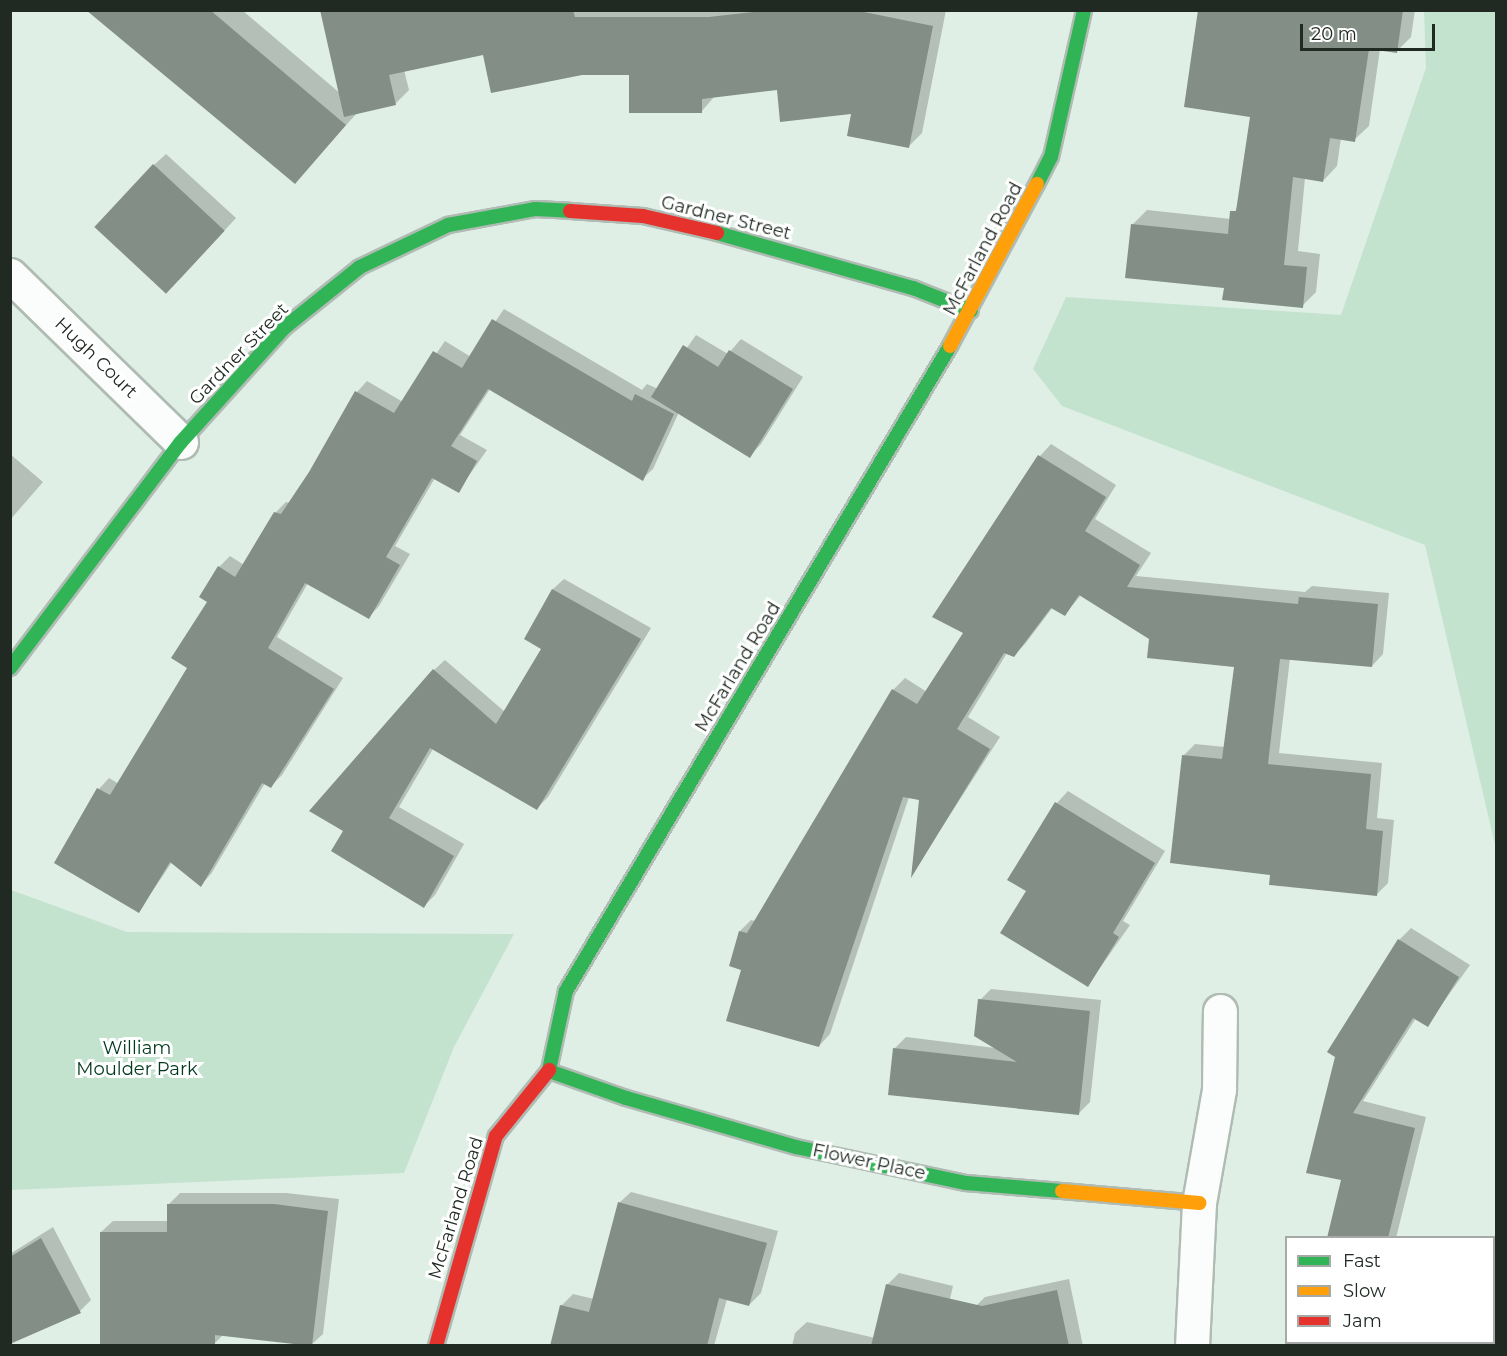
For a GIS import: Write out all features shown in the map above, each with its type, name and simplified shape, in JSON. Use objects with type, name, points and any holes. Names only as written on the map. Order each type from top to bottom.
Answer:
[{"type":"street","name":"McFarland Road","points":[[436,1346],[496,1136],[549,1071],[566,991],[971,311],[1051,158],[1084,10]]},
{"type":"street","name":"Gardner Street","points":[[10,668],[181,442],[284,328],[360,267],[448,225],[535,209],[643,216],[764,244],[913,288],[971,311]]},
{"type":"street","name":"Hugh Court","points":[[10,275],[181,442]]},
{"type":"street","points":[[1192,1346],[1199,1203],[1219,1089],[1220,1011]]},
{"type":"street","name":"Flower Place","points":[[549,1071],[626,1098],[796,1147],[966,1183],[1199,1203]]},
{"type":"green space","points":[[1424,11],[1496,11],[1496,849],[1425,545],[1062,406],[1033,369],[1066,297],[1341,315],[1426,68]]},
{"type":"green space","name":"William Moulder Park","points":[[11,890],[127,932],[514,934],[454,1047],[404,1173],[11,1190]]},
{"type":"building","points":[[86,10],[210,10],[346,125],[295,184]]},
{"type":"building","points":[[320,10],[573,10],[575,17],[709,17],[771,10],[854,10],[933,26],[909,148],[847,136],[851,114],[780,122],[777,90],[702,99],[702,113],[629,113],[629,75],[582,75],[491,93],[483,55],[389,75],[396,105],[344,117]]},
{"type":"building","points":[[1198,10],[1403,10],[1397,53],[1369,49],[1355,142],[1330,138],[1323,182],[1293,177],[1284,265],[1307,267],[1303,308],[1222,300],[1224,288],[1125,278],[1131,224],[1228,234],[1230,211],[1236,211],[1250,117],[1184,107]]},
{"type":"building","points":[[153,164],[225,231],[166,294],[94,227]]},
{"type":"building","points":[[492,319],[632,401],[635,394],[674,414],[643,481],[488,389],[451,446],[477,461],[459,493],[432,478],[386,557],[400,565],[369,619],[305,583],[268,648],[334,689],[271,788],[262,783],[201,887],[170,862],[139,913],[54,863],[97,788],[110,795],[187,668],[171,658],[207,602],[199,597],[218,566],[235,577],[274,512],[281,514],[309,472],[355,391],[394,413],[433,351],[462,368]]},
{"type":"building","points":[[683,345],[718,367],[729,350],[793,389],[750,458],[651,397]]},
{"type":"building","points":[[1038,455],[1106,497],[1085,531],[1140,565],[1127,587],[1298,604],[1299,597],[1378,604],[1372,667],[1280,659],[1268,764],[1371,774],[1366,829],[1383,831],[1377,896],[1269,885],[1270,875],[1170,863],[1182,755],[1222,759],[1234,667],[1147,658],[1149,639],[1079,595],[1065,616],[1051,608],[1014,657],[1004,653],[957,729],[990,749],[911,878],[919,800],[903,797],[819,1047],[726,1021],[741,970],[729,966],[739,931],[747,933],[892,689],[917,704],[963,633],[932,617]]},
{"type":"building","points":[[552,589],[641,639],[537,810],[430,748],[389,818],[454,856],[424,908],[331,851],[343,831],[309,811],[433,669],[496,724],[541,649],[524,639]]},
{"type":"building","points":[[1055,802],[1155,863],[1113,933],[1119,937],[1088,987],[1000,933],[1026,891],[1007,880]]},
{"type":"building","points":[[1398,939],[1459,977],[1428,1027],[1413,1018],[1353,1113],[1415,1128],[1388,1236],[1327,1236],[1341,1180],[1306,1173],[1335,1057],[1327,1052]]},
{"type":"building","points":[[978,999],[1090,1011],[1079,1115],[888,1095],[893,1048],[1017,1062],[974,1036]]},
{"type":"building","points":[[618,1202],[767,1243],[749,1306],[719,1298],[707,1346],[550,1346],[560,1305],[589,1312]]},
{"type":"building","points":[[167,1204],[274,1204],[328,1211],[312,1346],[215,1335],[215,1345],[100,1345],[100,1232],[167,1232]]},
{"type":"building","points":[[41,1238],[81,1313],[10,1344],[10,1257]]},
{"type":"building","points":[[886,1284],[982,1306],[1057,1290],[1069,1346],[871,1346]]},
{"type":"traffic: fast","points":[[1037,184],[1051,157],[1084,10]]},
{"type":"traffic: fast","points":[[10,668],[181,442],[284,328],[360,267],[448,225],[535,209],[570,211]]},
{"type":"traffic: fast","points":[[717,233],[913,288],[971,311]]},
{"type":"traffic: fast","points":[[549,1070],[566,991],[950,346]]},
{"type":"traffic: fast","points":[[549,1071],[626,1098],[796,1147],[966,1183],[1062,1191]]},
{"type":"traffic: slow","points":[[950,346],[1037,184]]},
{"type":"traffic: slow","points":[[1062,1191],[1199,1203]]},
{"type":"traffic: jam","points":[[570,211],[643,216],[717,233]]},
{"type":"traffic: jam","points":[[436,1346],[496,1136],[549,1070]]}]
